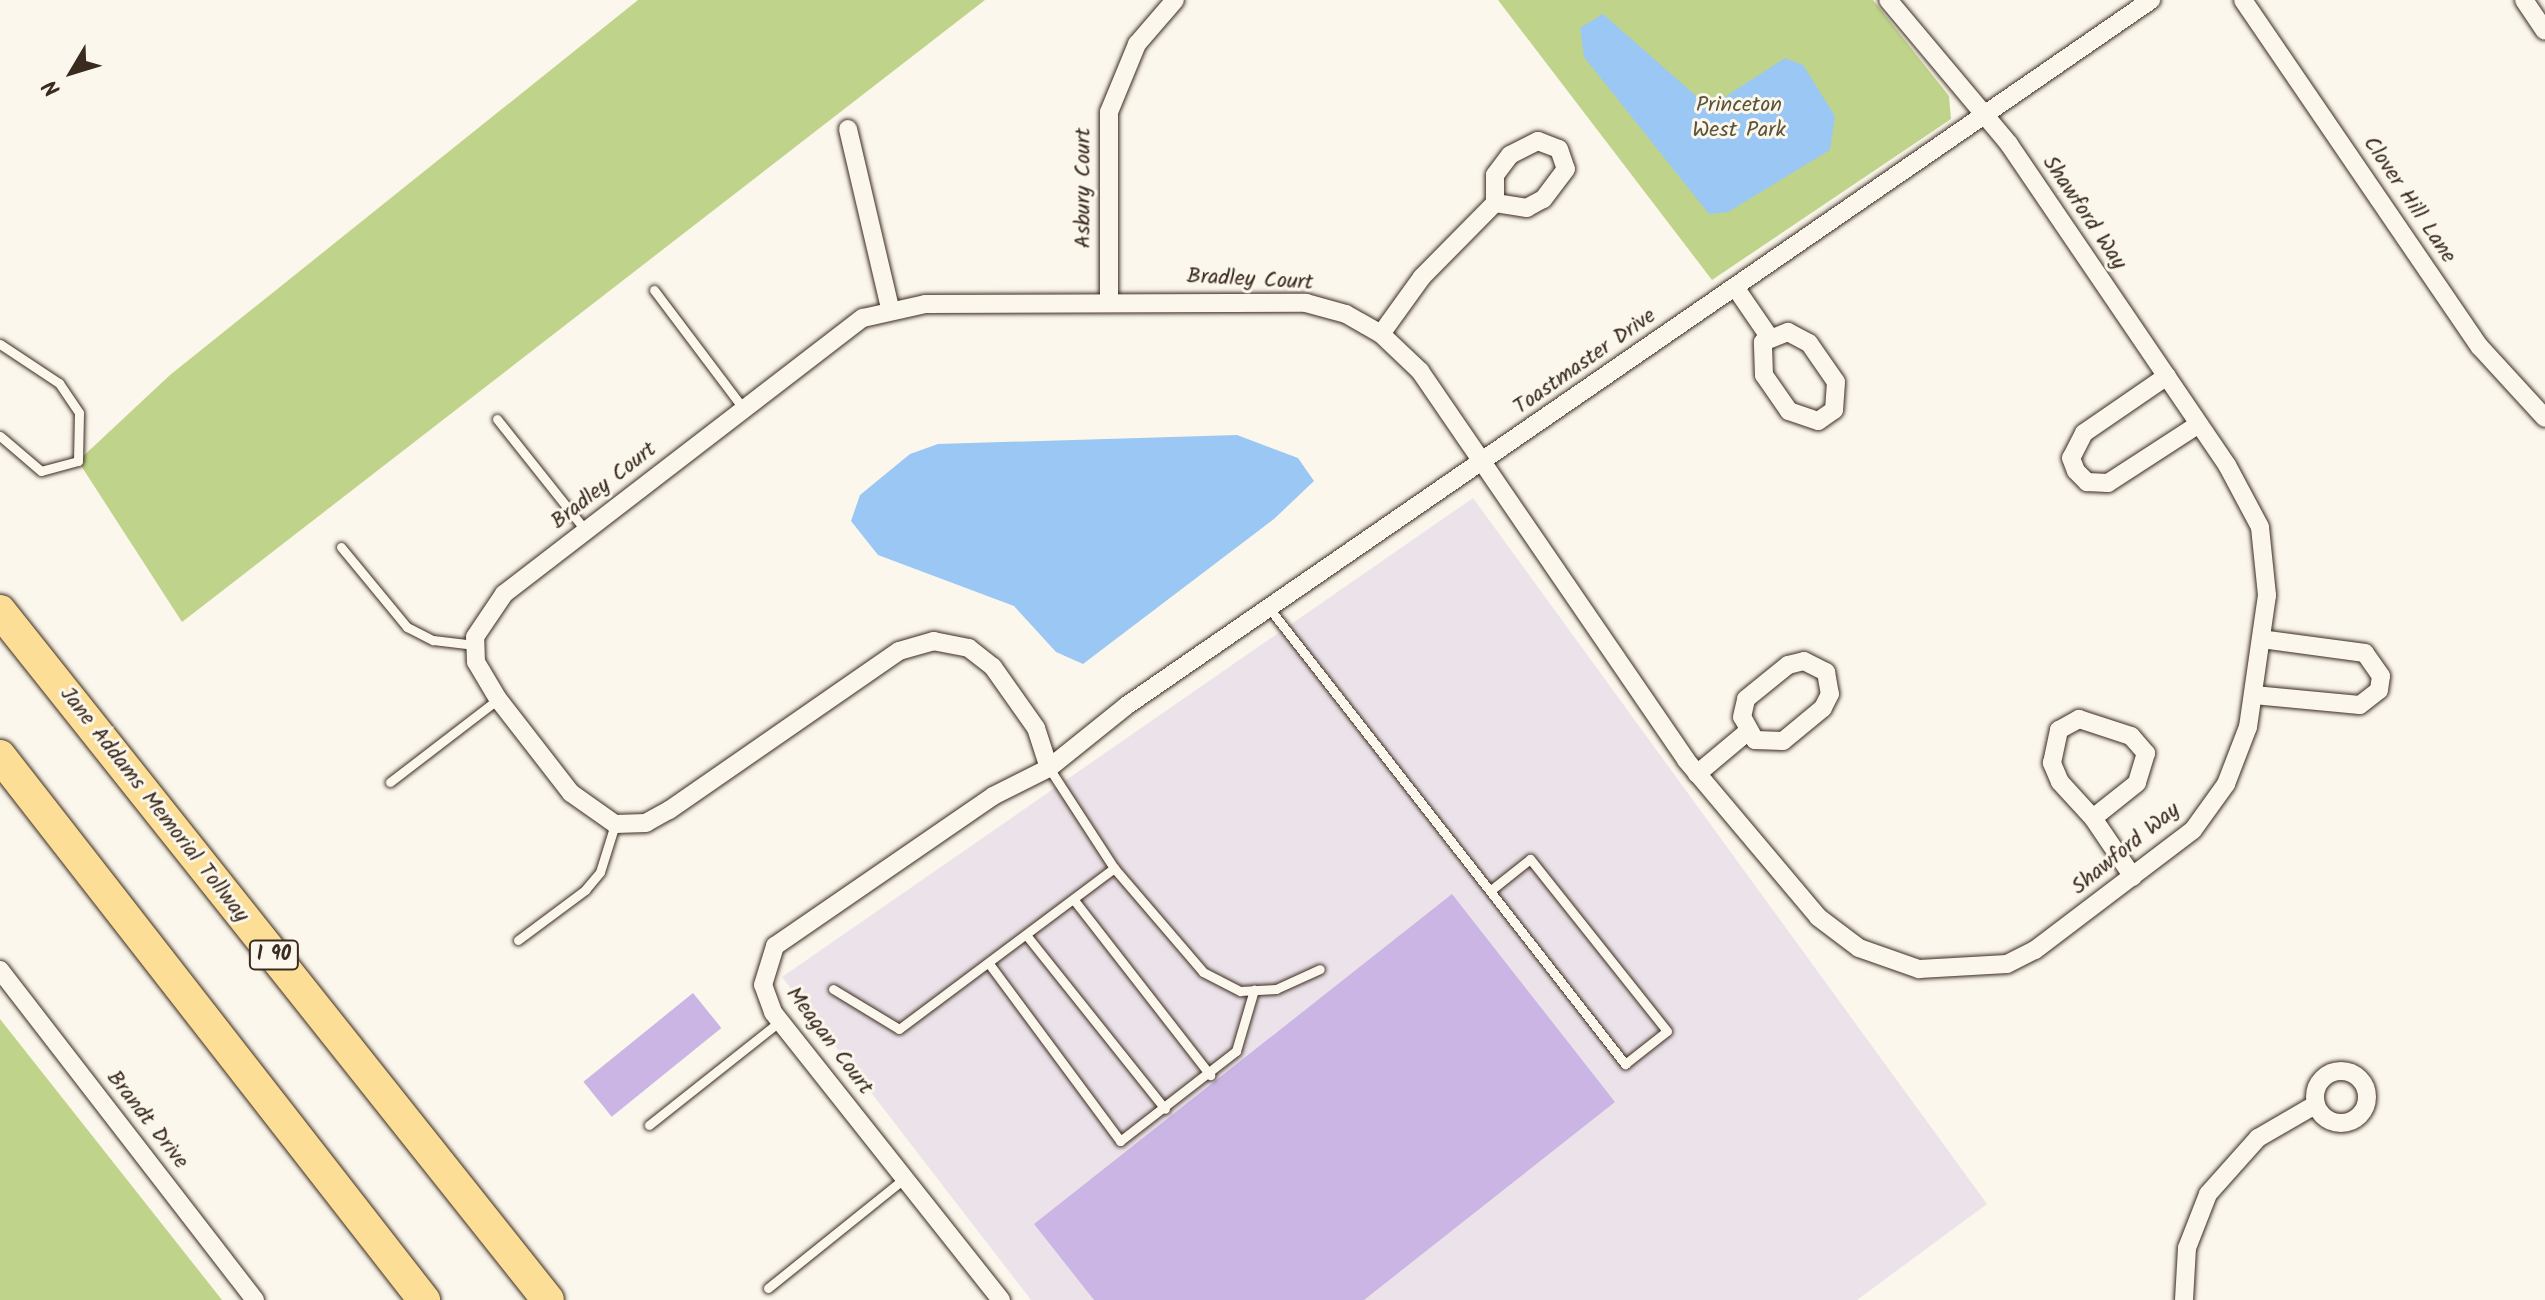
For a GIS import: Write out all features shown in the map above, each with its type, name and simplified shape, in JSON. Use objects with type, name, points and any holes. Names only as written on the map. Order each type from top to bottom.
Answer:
[{"type":"highway","name":"Jane Addams Memorial Tollway","points":[[0,611],[548,1300]]},
{"type":"highway","points":[[0,756],[424,1300]]},
{"type":"street","name":"Asbury Court","points":[[1109,300],[1109,112],[1137,44],[1175,0]]},
{"type":"street","name":"Shawford Way","points":[[1480,463],[1697,774],[1818,917],[1891,964],[1949,972],[2007,964],[2133,877],[2209,810],[2237,760],[2254,695],[2267,565],[2260,527],[2199,424],[2009,144],[1981,117],[1888,0]]},
{"type":"street","name":"Toastmaster Drive","points":[[1049,768],[1126,706],[2151,0]]},
{"type":"street","name":"Clover Hill Lane","points":[[2243,0],[2480,347],[2545,418]]},
{"type":"street","points":[[2524,0],[2545,31]]},
{"type":"street","points":[[848,129],[890,308]]},
{"type":"street","points":[[1381,334],[1422,277],[1495,203]]},
{"type":"street","points":[[1735,287],[1768,335]]},
{"type":"street","name":"Bradley Court","points":[[475,645],[492,606],[847,327],[890,308],[1109,300],[1306,303],[1346,314],[1381,334],[1420,371],[1480,463]]},
{"type":"street","points":[[1768,335],[1800,335],[1824,365],[1837,391],[1826,417],[1809,421],[1782,403],[1760,361],[1768,335]]},
{"type":"street","points":[[2167,376],[2084,433],[2071,458],[2076,471],[2087,482],[2108,483],[2199,424]]},
{"type":"street","points":[[2254,695],[2360,705],[2379,690],[2381,676],[2365,653],[2262,639]]},
{"type":"street","points":[[475,645],[476,662],[498,699],[571,793],[615,824],[646,823],[669,810],[890,656],[934,641],[969,648],[993,667],[1036,728],[1049,768]]},
{"type":"street","points":[[1804,661],[1826,672],[1830,694],[1807,723],[1783,741],[1768,743],[1746,733],[1746,699],[1788,665],[1804,661]]},
{"type":"street","points":[[2093,818],[2137,783],[2146,753],[2131,736],[2079,719],[2059,730],[2052,763],[2060,782],[2093,818],[2133,877]]},
{"type":"street","points":[[1697,774],[1746,733]]},
{"type":"street","name":"Meagan Court","points":[[1001,1300],[780,1021],[763,985],[775,946],[993,796],[1049,768]]},
{"type":"street","name":"Brandt Drive","points":[[0,970],[255,1300]]},
{"type":"street","points":[[2184,1300],[2187,1248],[2208,1194],[2258,1138],[2315,1105]]},
{"type":"lane","points":[[654,290],[743,408]]},
{"type":"lane","points":[[0,344],[59,383],[79,413],[78,461],[41,471],[0,436]]},
{"type":"lane","points":[[497,419],[586,531]]},
{"type":"lane","points":[[341,547],[407,627],[433,640],[475,645]]},
{"type":"lane","points":[[1269,608],[1625,1064],[1667,1031],[1530,859],[1491,890]]},
{"type":"lane","points":[[390,782],[498,699]]},
{"type":"lane","points":[[1049,768],[1114,868],[1203,972],[1240,991],[1276,989],[1320,969]]},
{"type":"lane","points":[[518,940],[585,890],[600,872],[615,824]]},
{"type":"lane","points":[[833,989],[899,1029],[990,965],[1114,868]]},
{"type":"lane","points":[[1074,900],[1210,1075]]},
{"type":"lane","points":[[1027,936],[1165,1109]]},
{"type":"lane","points":[[990,965],[1120,1141],[1210,1075],[1236,1051],[1254,990]]},
{"type":"lane","points":[[649,1125],[780,1021]]},
{"type":"lane","points":[[768,1288],[905,1178]]},
{"type":"shaded area","points":[[1473,498],[1987,1204],[1857,1300],[1031,1300],[782,977]]},
{"type":"green space","points":[[638,0],[985,0],[182,622],[78,461],[170,375]]},
{"type":"green space","name":"Princeton West Park","points":[[1498,0],[1873,0],[1949,96],[1951,119],[1712,280]]},
{"type":"green space","points":[[0,1019],[222,1300],[0,1300]]},
{"type":"water","points":[[1603,14],[1703,102],[1714,104],[1785,58],[1803,65],[1835,116],[1830,150],[1728,212],[1709,214],[1584,57],[1580,28]]},
{"type":"water","points":[[1237,435],[1298,458],[1314,481],[1274,519],[1083,664],[1056,652],[1014,606],[878,555],[851,521],[860,495],[910,454],[938,444]]},
{"type":"building","points":[[1452,894],[1615,1102],[1364,1300],[1094,1300],[1034,1224]]},
{"type":"building","points":[[693,993],[721,1028],[612,1117],[583,1082]]}]
